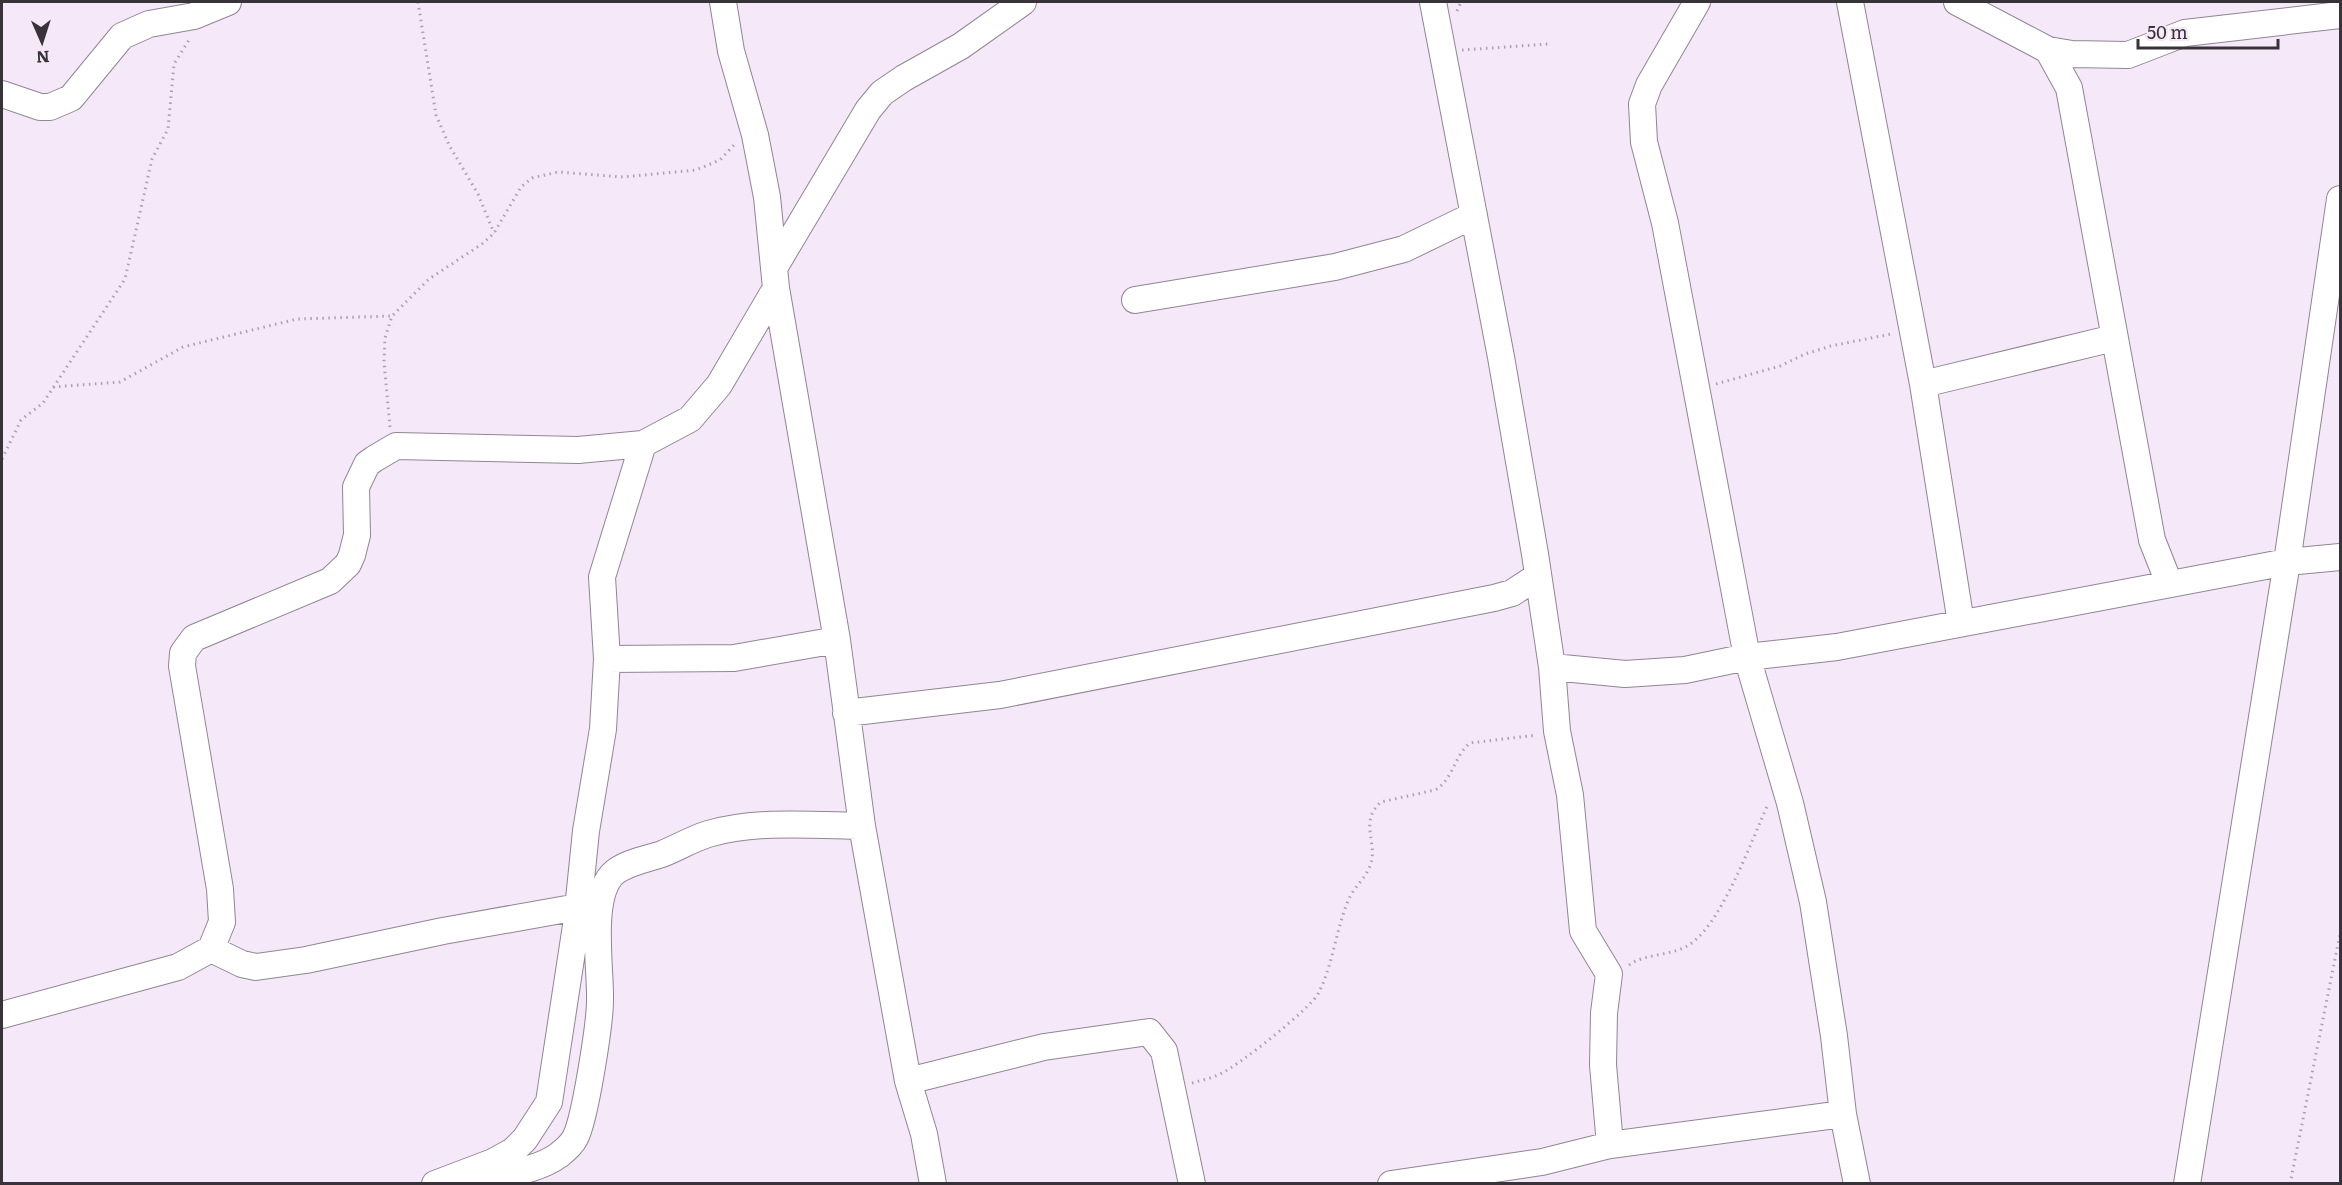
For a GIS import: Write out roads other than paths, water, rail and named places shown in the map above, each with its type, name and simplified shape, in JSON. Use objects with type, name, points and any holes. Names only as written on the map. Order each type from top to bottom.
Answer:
[{"type":"street","points":[[2,94],[40,107],[50,107],[71,98],[122,36],[149,24],[205,12],[228,2]]},
{"type":"street","points":[[723,2],[767,197],[775,278],[837,640],[862,826],[908,1081],[924,1134],[933,1184]]},
{"type":"street","points":[[728,30],[742,2]]},
{"type":"street","points":[[2,1015],[178,966],[211,949],[222,922],[220,889],[195,752],[182,666],[183,653],[194,638],[236,618],[330,581],[348,564],[357,536],[356,487],[367,465],[396,446],[578,450],[643,444],[690,419],[719,386],[775,278],[868,110],[882,93],[961,46],[1023,2]]},
{"type":"street","points":[[1433,2],[1474,215],[1538,576],[1552,667],[1557,731],[1570,795],[1583,931],[1609,974],[1604,1013],[1603,1065],[1610,1145]]},
{"type":"street","points":[[1697,2],[1649,85],[1642,104],[1641,120],[1644,142],[1665,223],[1747,657],[1782,776],[1813,902],[1834,1036],[1843,1114],[1857,1184]]},
{"type":"street","points":[[1850,2],[1923,384],[1961,623]]},
{"type":"street","points":[[1957,2],[2048,50],[2072,54],[2128,55],[2185,33],[2340,15]]},
{"type":"street","points":[[2048,50],[2069,88],[2152,540],[2169,583]]},
{"type":"street","points":[[2187,1184],[2287,562],[2340,199]]},
{"type":"street","points":[[1135,300],[1335,267],[1404,249],[1474,215]]},
{"type":"street","points":[[1923,384],[2115,338]]},
{"type":"street","points":[[435,1184],[493,1162],[513,1151],[525,1139],[549,1102],[578,907],[586,831],[603,729],[607,659],[602,577],[643,444]]},
{"type":"street","points":[[1552,667],[1626,674],[1685,670],[1747,657],[1837,647],[2287,562],[2340,557]]},
{"type":"street","points":[[846,713],[1000,694],[1512,593],[1538,576]]},
{"type":"street","points":[[1512,593],[1543,612]]},
{"type":"street","points":[[607,659],[734,658],[837,640]]},
{"type":"street","points":[[465,1184],[537,1166],[560,1155],[574,1139],[583,1112],[600,1003],[598,920],[602,896],[607,883],[615,873],[630,864],[677,848],[707,834],[789,825],[862,826]]},
{"type":"street","points":[[211,949],[242,964],[256,967],[306,960],[443,931],[578,907]]},
{"type":"street","points":[[908,1081],[1044,1047],[1149,1032],[1164,1051],[1192,1184]]},
{"type":"street","points":[[1391,1184],[1542,1162],[1610,1145],[1843,1114]]}]
